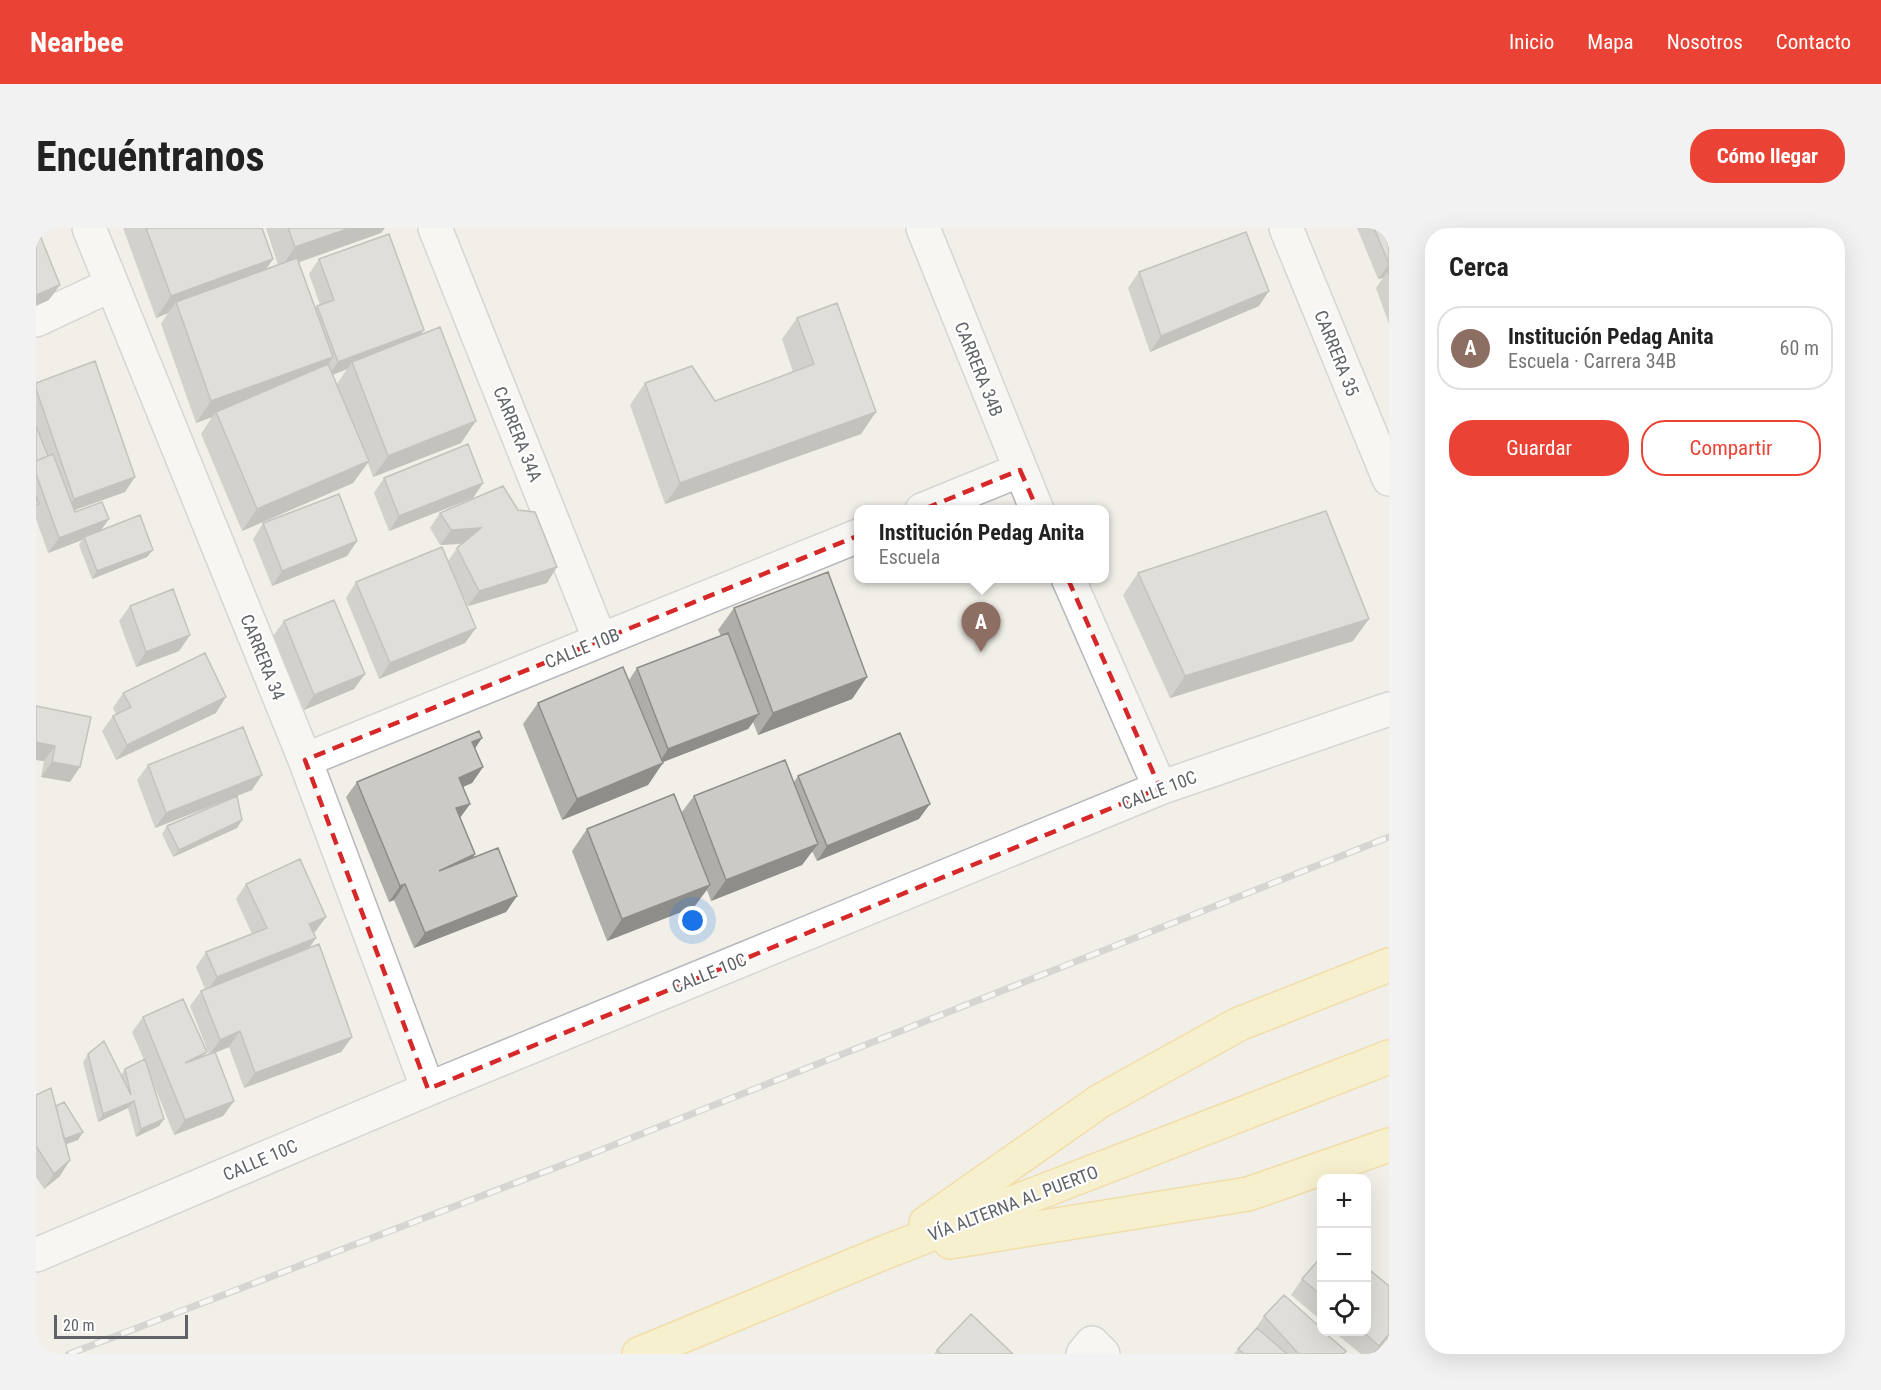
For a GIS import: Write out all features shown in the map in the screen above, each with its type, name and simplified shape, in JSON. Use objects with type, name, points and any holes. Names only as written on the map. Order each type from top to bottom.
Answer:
[{"type":"main road","points":[[883,1253],[1100,1101],[1239,1024],[1389,965]]},
{"type":"main road","name":"VÍA ALTERNA AL PUERTO","points":[[639,1354],[883,1253],[1389,1057]]},
{"type":"main road","points":[[883,1253],[1248,1194],[1389,1145]]},
{"type":"street","name":"CARRERA 34","points":[[89,228],[305,760],[428,1089]]},
{"type":"street","name":"CARRERA 34A","points":[[435,228],[600,640]]},
{"type":"street","name":"CARRERA 34B","points":[[923,228],[1035,505]]},
{"type":"street","name":"CARRERA 35","points":[[1286,228],[1389,479]]},
{"type":"street","points":[[36,320],[111,285]]},
{"type":"street","points":[[934,505],[1020,470]]},
{"type":"street","name":"CALLE 10B","points":[[305,760],[854,538]]},
{"type":"street","points":[[1070,583],[1160,788]]},
{"type":"street","name":"CALLE 10C","points":[[36,1255],[428,1089],[1160,788],[1389,709]]},
{"type":"highlighted area","points":[[1020,470],[1160,788],[428,1089],[305,760]]},
{"type":"building","points":[[36,228],[60,285],[36,295]]},
{"type":"building","points":[[146,228],[262,228],[273,259],[171,296]]},
{"type":"building","points":[[288,228],[350,228],[295,247]]},
{"type":"building","points":[[1374,228],[1389,228],[1389,264]]},
{"type":"building","points":[[1246,232],[1269,291],[1161,336],[1139,272]]},
{"type":"building","points":[[389,234],[424,330],[338,362],[317,306],[334,300],[319,259]]},
{"type":"building","points":[[297,258],[333,357],[211,401],[176,302]]},
{"type":"building","points":[[837,303],[876,412],[680,483],[645,383],[692,366],[715,401],[814,364],[797,318]]},
{"type":"building","points":[[440,327],[476,421],[388,456],[352,362]]},
{"type":"building","points":[[95,361],[135,477],[74,499],[36,389],[36,383]]},
{"type":"building","points":[[328,364],[369,461],[257,509],[216,412]]},
{"type":"building","points":[[36,426],[48,456],[36,461]]},
{"type":"building","points":[[468,444],[483,483],[399,516],[384,478]]},
{"type":"building","points":[[53,454],[75,512],[102,502],[109,519],[59,538],[36,474],[36,461]]},
{"type":"building","points":[[503,486],[518,510],[535,512],[557,567],[479,591],[457,548],[481,528],[451,530],[440,513]]},
{"type":"building","points":[[339,494],[357,541],[282,571],[263,523]]},
{"type":"building","points":[[1326,511],[1369,619],[1185,676],[1138,573]]},
{"type":"building","points":[[140,515],[153,550],[97,571],[84,537]]},
{"type":"building","points":[[442,547],[476,628],[390,663],[356,582]]},
{"type":"building","points":[[828,572],[867,677],[773,713],[734,608]]},
{"type":"building","points":[[173,589],[190,635],[146,652],[130,606]]},
{"type":"building","points":[[334,600],[365,674],[314,695],[284,621]]},
{"type":"building","points":[[728,633],[759,714],[668,749],[637,668]]},
{"type":"building","points":[[205,653],[226,697],[127,745],[113,716],[131,707],[123,693]]},
{"type":"building","points":[[623,667],[663,763],[577,799],[538,703]]},
{"type":"building","points":[[36,706],[91,717],[80,767],[52,762],[55,746],[36,742]]},
{"type":"building","points":[[243,727],[262,775],[166,813],[148,765]]},
{"type":"building","points":[[479,731],[482,738],[472,742],[483,767],[459,778],[470,804],[456,808],[475,854],[439,871],[498,848],[517,896],[425,933],[405,884],[400,886],[357,782]]},
{"type":"building","points":[[900,733],[930,804],[827,846],[798,776]]},
{"type":"building","points":[[785,760],[818,844],[726,880],[694,796]]},
{"type":"building","points":[[674,794],[710,885],[622,919],[587,829]]},
{"type":"building","points":[[237,796],[242,820],[179,850],[167,826]]},
{"type":"building","points":[[300,859],[326,917],[309,924],[316,938],[217,977],[206,952],[267,928],[246,884]]},
{"type":"building","points":[[319,944],[352,1037],[255,1073],[240,1031],[220,1040],[201,991]]},
{"type":"building","points":[[183,999],[207,1052],[185,1063],[215,1052],[234,1101],[185,1120],[143,1017]]},
{"type":"building","points":[[104,1041],[131,1095],[125,1069],[145,1059],[164,1119],[141,1129],[134,1101],[103,1114],[88,1054]]},
{"type":"building","points":[[51,1088],[70,1160],[54,1174],[36,1146],[36,1095]]},
{"type":"building","points":[[64,1102],[83,1132],[64,1139],[56,1106]]},
{"type":"building","points":[[1317,1262],[1317,1292],[1302,1279]]},
{"type":"building","points":[[1371,1271],[1389,1286],[1389,1334],[1379,1346],[1368,1336],[1371,1336]]},
{"type":"building","points":[[1284,1295],[1317,1325],[1317,1336],[1329,1336],[1346,1351],[1343,1354],[1299,1354],[1264,1316]]},
{"type":"building","points":[[971,1314],[1013,1354],[941,1354],[937,1350]]},
{"type":"building","points":[[1257,1328],[1287,1354],[1244,1354],[1238,1349]]},
{"type":"railway","points":[[69,1354],[586,1156],[1389,837]]},
{"type":"place","name":"Institución Pedag Anita","points":[[981,652]]}]
